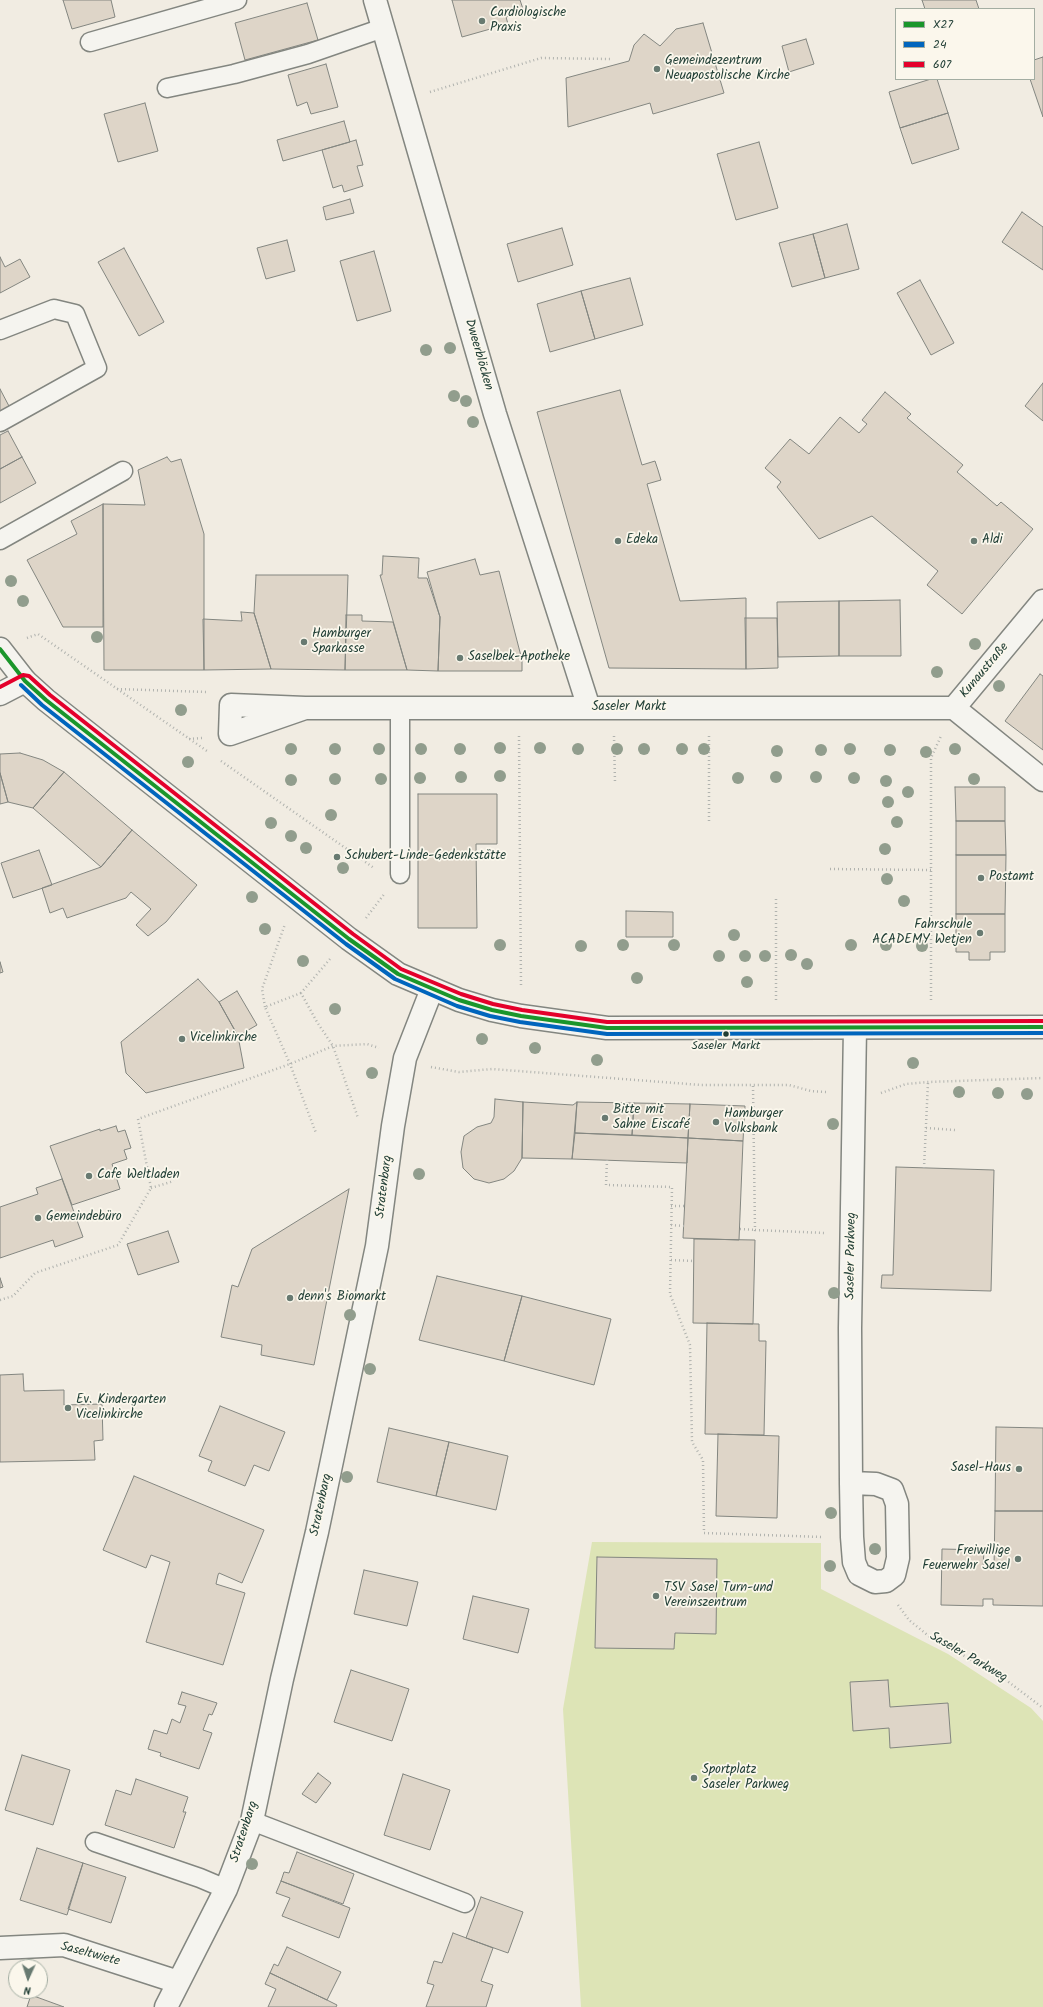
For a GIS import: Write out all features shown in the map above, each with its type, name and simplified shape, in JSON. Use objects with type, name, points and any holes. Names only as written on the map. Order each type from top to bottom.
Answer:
[{"type":"street","name":"Dweerblöcken","points":[[375,0],[495,414],[590,708]]},
{"type":"street","name":"Kunaustraße","points":[[1043,601],[954,708],[1043,780]]},
{"type":"street","points":[[0,649],[25,681],[46,700],[349,939],[398,974],[432,989],[492,1010],[521,1016],[607,1028],[1043,1027]]},
{"type":"street","points":[[0,694],[25,681]]},
{"type":"street","name":"Saseler Markt","points":[[304,708],[230,734],[231,705],[304,708],[954,708]]},
{"type":"street","name":"Stratenbarg","points":[[166,2007],[226,1889],[252,1821],[282,1679],[317,1532],[377,1246],[393,1126],[405,1058],[432,989]]},
{"type":"street","name":"Saseler Parkweg","points":[[855,1028],[850,1328],[852,1537],[854,1562],[858,1574],[875,1582],[886,1581]]},
{"type":"street","points":[[851,1484],[876,1484],[892,1490],[897,1504],[898,1558],[894,1575],[886,1581]]},
{"type":"street","name":"Saseltwiete","points":[[0,1948],[64,1945],[178,1982]]},
{"type":"lane","points":[[90,42],[238,0]]},
{"type":"lane","points":[[168,88],[308,54],[383,28]]},
{"type":"lane","points":[[0,330],[54,308],[75,314],[97,368],[0,422]]},
{"type":"lane","points":[[0,540],[123,471]]},
{"type":"lane","points":[[397,878],[400,708]]},
{"type":"lane","points":[[252,1821],[465,1903]]},
{"type":"lane","points":[[95,1842],[200,1878],[226,1889]]},
{"type":"path","points":[[405,100],[541,58],[610,59]]},
{"type":"path","points":[[26,639],[38,634],[208,753]]},
{"type":"path","points":[[117,689],[224,692],[231,705]]},
{"type":"path","points":[[708,707],[709,822]]},
{"type":"path","points":[[518,708],[521,1016]]},
{"type":"path","points":[[931,1028],[931,758],[954,708]]},
{"type":"path","points":[[215,757],[397,878],[349,939],[301,993],[265,1007]]},
{"type":"path","points":[[615,766],[615,783]]},
{"type":"path","points":[[830,869],[932,870]]},
{"type":"path","points":[[296,896],[262,989],[265,1007],[290,1064],[316,1133]]},
{"type":"path","points":[[776,898],[776,1028]]},
{"type":"path","points":[[301,993],[317,1022],[333,1046],[358,1118]]},
{"type":"path","points":[[0,1300],[12,1296],[35,1273],[118,1245],[151,1188],[138,1118],[290,1064],[333,1046],[368,1044],[434,1068],[459,1072],[492,1069],[701,1085],[789,1085],[811,1091],[853,1094],[878,1094],[906,1084],[928,1082],[1043,1078]]},
{"type":"path","points":[[924,1168],[928,1082]]},
{"type":"path","points":[[753,1086],[756,1230]]},
{"type":"path","points":[[926,1128],[955,1130]]},
{"type":"path","points":[[607,1160],[606,1185],[672,1187],[670,1294],[690,1345],[692,1442],[703,1460],[704,1533],[852,1537]]},
{"type":"path","points":[[151,1188],[174,1181]]},
{"type":"path","points":[[672,1206],[684,1206]]},
{"type":"path","points":[[671,1225],[684,1226]]},
{"type":"path","points":[[740,1229],[852,1235]]},
{"type":"path","points":[[671,1260],[694,1261]]},
{"type":"path","name":"Saseler Parkweg","points":[[886,1581],[898,1604],[909,1620],[926,1634],[954,1651],[998,1674],[1043,1708]]},
{"type":"green space","points":[[592,1542],[821,1543],[821,1589],[948,1654],[1031,1708],[1043,1721],[1043,2007],[581,2007],[563,1709]]},
{"type":"building","points":[[63,0],[111,0],[115,17],[72,29]]},
{"type":"building","name":"Cardiologische Praxis","points":[[452,0],[520,0],[524,12],[506,17],[508,24],[462,37]]},
{"type":"building","points":[[922,0],[976,0],[979,8],[925,8]]},
{"type":"building","points":[[307,3],[318,40],[245,60],[235,23]]},
{"type":"building","name":"Gemeindezentrum Neuapostolische Kirche","points":[[703,23],[724,93],[653,114],[650,103],[568,127],[566,78],[629,61],[634,45],[644,34],[660,46],[676,29]]},
{"type":"building","points":[[806,39],[814,64],[789,72],[782,46]]},
{"type":"building","points":[[1043,57],[1043,117],[1030,80],[1035,80],[1035,60]]},
{"type":"building","points":[[326,64],[338,107],[311,114],[307,102],[297,106],[288,75]]},
{"type":"building","points":[[928,80],[937,80],[948,113],[900,128],[889,92]]},
{"type":"building","points":[[145,103],[158,151],[118,162],[104,114]]},
{"type":"building","points":[[948,113],[959,149],[912,164],[900,128]]},
{"type":"building","points":[[344,121],[350,142],[283,161],[277,140]]},
{"type":"building","points":[[356,140],[363,165],[357,166],[363,186],[344,192],[342,185],[333,188],[322,150]]},
{"type":"building","points":[[759,142],[778,208],[736,220],[717,154]]},
{"type":"building","points":[[350,199],[354,213],[326,220],[323,207]]},
{"type":"building","points":[[1022,212],[1043,227],[1043,270],[1002,242]]},
{"type":"building","points":[[847,224],[859,269],[825,278],[813,234]]},
{"type":"building","points":[[562,228],[573,265],[518,282],[507,244]]},
{"type":"building","points":[[813,234],[825,278],[792,287],[779,243]]},
{"type":"building","points":[[287,240],[295,271],[266,279],[257,248]]},
{"type":"building","points":[[124,248],[164,322],[139,336],[98,262]]},
{"type":"building","points":[[374,251],[391,311],[357,321],[340,261]]},
{"type":"building","points":[[0,257],[5,267],[20,259],[30,277],[0,293]]},
{"type":"building","points":[[630,278],[643,325],[595,339],[581,291]]},
{"type":"building","points":[[920,280],[954,343],[931,355],[897,293]]},
{"type":"building","points":[[581,291],[595,339],[550,352],[537,304]]},
{"type":"building","points":[[1043,383],[1043,421],[1025,406]]},
{"type":"building","points":[[0,389],[10,408],[0,413]]},
{"type":"building","name":"Edeka","points":[[620,390],[642,465],[655,461],[661,480],[647,484],[680,601],[746,598],[746,669],[609,668],[537,412]]},
{"type":"building","points":[[885,392],[911,414],[907,418],[963,465],[957,472],[997,506],[1001,502],[1033,529],[962,614],[927,585],[938,571],[872,516],[819,539],[777,487],[781,482],[765,468],[790,439],[809,454],[840,417],[859,433],[867,424],[862,420]]},
{"type":"building","points":[[8,431],[22,457],[0,469],[0,435]]},
{"type":"building","points":[[22,457],[36,483],[0,503],[0,469]]},
{"type":"building","points":[[167,457],[171,462],[181,459],[204,534],[204,670],[104,670],[103,504],[145,505],[138,470]]},
{"type":"building","points":[[103,504],[103,627],[63,627],[27,560],[77,534],[71,521]]},
{"type":"building","points":[[383,556],[419,558],[418,578],[427,578],[440,617],[438,671],[407,670],[380,575],[382,575]]},
{"type":"building","points":[[475,559],[480,575],[499,571],[522,660],[522,671],[438,671],[440,617],[427,572]]},
{"type":"building","name":"Hamburger Sparkasse","points":[[256,575],[348,575],[345,670],[271,669],[254,613]]},
{"type":"building","points":[[900,600],[901,656],[839,656],[839,601]]},
{"type":"building","points":[[839,601],[839,656],[778,657],[777,602]]},
{"type":"building","points":[[241,612],[254,613],[271,669],[204,670],[203,619],[242,621]]},
{"type":"building","points":[[346,615],[362,615],[362,621],[393,622],[407,670],[345,670]]},
{"type":"building","points":[[745,618],[777,618],[778,668],[746,669]]},
{"type":"building","points":[[1040,674],[1043,676],[1043,750],[1005,721]]},
{"type":"building","points":[[20,753],[43,760],[64,772],[33,808],[8,802],[0,773],[0,754]]},
{"type":"building","points":[[64,772],[132,830],[101,867],[33,808]]},
{"type":"building","points":[[0,773],[8,802],[0,804]]},
{"type":"building","points":[[955,787],[1005,787],[1005,821],[956,821]]},
{"type":"building","points":[[418,794],[497,794],[497,844],[476,844],[477,928],[418,928]]},
{"type":"building","points":[[956,821],[1005,821],[1006,855],[956,855]]},
{"type":"building","points":[[132,830],[197,885],[166,922],[148,936],[136,925],[151,909],[131,892],[126,898],[67,918],[63,908],[50,913],[42,888],[101,867]]},
{"type":"building","points":[[39,850],[52,885],[13,898],[1,863]]},
{"type":"building","name":"Postamt","points":[[956,855],[1006,855],[1005,914],[956,914]]},
{"type":"building","points":[[626,911],[673,912],[673,937],[626,937]]},
{"type":"building","name":"Fahrschule ACADEMY Wetjen","points":[[956,914],[1005,914],[1005,952],[990,952],[990,960],[969,960],[969,952],[956,952]]},
{"type":"building","points":[[0,962],[3,972],[0,973]]},
{"type":"building","name":"Vicelinkirche","points":[[198,979],[219,1002],[238,1036],[244,1068],[146,1093],[126,1073],[121,1042]]},
{"type":"building","points":[[237,991],[257,1025],[238,1036],[219,1002]]},
{"type":"building","points":[[495,1099],[523,1102],[522,1158],[514,1171],[504,1179],[489,1183],[474,1179],[463,1168],[461,1152],[464,1136],[477,1127],[491,1123],[494,1117]]},
{"type":"building","points":[[523,1102],[573,1105],[577,1102],[572,1159],[522,1158]]},
{"type":"building","name":"Bitte mit Sahne Eiscafé","points":[[577,1102],[634,1103],[632,1135],[575,1133]]},
{"type":"building","points":[[634,1103],[690,1104],[688,1138],[632,1135]]},
{"type":"building","name":"Hamburger Volksbank","points":[[690,1104],[745,1106],[743,1141],[688,1138]]},
{"type":"building","name":"Cafe Weltladen","points":[[116,1126],[118,1132],[125,1130],[131,1148],[124,1150],[127,1159],[112,1164],[120,1189],[72,1205],[50,1146],[100,1129],[100,1131]]},
{"type":"building","points":[[575,1133],[688,1138],[687,1163],[572,1159]]},
{"type":"building","points":[[688,1138],[743,1141],[739,1240],[683,1238]]},
{"type":"building","points":[[896,1167],[994,1170],[991,1291],[881,1288],[882,1275],[893,1275]]},
{"type":"building","name":"Gemeindebüro","points":[[62,1179],[83,1237],[55,1247],[53,1240],[0,1258],[0,1207],[38,1194],[36,1188]]},
{"type":"building","points":[[349,1189],[314,1365],[261,1355],[262,1345],[221,1337],[232,1285],[238,1287],[252,1249]]},
{"type":"building","points":[[168,1231],[179,1262],[138,1275],[127,1244]]},
{"type":"building","points":[[694,1239],[755,1240],[753,1324],[693,1323]]},
{"type":"building","points":[[437,1276],[522,1296],[504,1361],[419,1340]]},
{"type":"building","points":[[0,1278],[3,1287],[0,1288]]},
{"type":"building","points":[[522,1296],[611,1319],[594,1385],[504,1361]]},
{"type":"building","points":[[707,1323],[759,1324],[759,1341],[766,1341],[764,1435],[705,1434]]},
{"type":"building","points":[[23,1374],[24,1391],[64,1390],[64,1405],[102,1404],[103,1440],[94,1441],[95,1460],[0,1462],[0,1375]]},
{"type":"building","points":[[220,1406],[285,1432],[269,1471],[254,1465],[245,1486],[208,1471],[212,1461],[199,1456]]},
{"type":"building","name":"Sasel-Haus","points":[[996,1427],[1043,1428],[1043,1511],[995,1511]]},
{"type":"building","points":[[389,1428],[449,1442],[436,1496],[377,1482]]},
{"type":"building","points":[[718,1434],[779,1436],[777,1518],[716,1516]]},
{"type":"building","points":[[449,1442],[508,1456],[496,1510],[436,1496]]},
{"type":"building","points":[[134,1476],[264,1530],[242,1583],[219,1573],[218,1575],[216,1584],[245,1593],[223,1665],[146,1642],[170,1562],[151,1555],[146,1568],[103,1550]]},
{"type":"building","name":"Freiwillige Feuerwehr Sasel","points":[[995,1511],[1043,1511],[1043,1606],[993,1605],[993,1599],[983,1599],[983,1606],[941,1605],[942,1549],[984,1550],[983,1568],[994,1568]]},
{"type":"building","name":"TSV Sasel Turn-und Vereinszentrum","points":[[597,1557],[717,1559],[716,1634],[675,1633],[674,1649],[595,1648]]},
{"type":"building","points":[[364,1570],[418,1582],[407,1626],[354,1614]]},
{"type":"building","points":[[473,1596],[529,1609],[518,1653],[463,1639]]},
{"type":"building","points":[[351,1670],[409,1689],[392,1741],[334,1722]]},
{"type":"building","points":[[888,1680],[890,1707],[948,1703],[951,1743],[890,1748],[889,1728],[853,1731],[850,1682]]},
{"type":"building","points":[[182,1692],[217,1703],[212,1715],[209,1714],[203,1730],[212,1733],[199,1769],[160,1756],[161,1753],[148,1749],[154,1730],[167,1734],[172,1719],[180,1723],[186,1706],[178,1704]]},
{"type":"building","points":[[22,1755],[70,1770],[53,1825],[5,1810]]},
{"type":"building","points":[[318,1773],[331,1783],[316,1803],[302,1794]]},
{"type":"building","points":[[403,1774],[450,1790],[430,1850],[384,1835]]},
{"type":"building","points":[[136,1779],[188,1797],[183,1812],[186,1812],[174,1848],[105,1825],[116,1790],[131,1795]]},
{"type":"building","points":[[37,1848],[83,1863],[67,1915],[20,1900]]},
{"type":"building","points":[[297,1852],[354,1874],[343,1904],[281,1881],[284,1872],[289,1873]]},
{"type":"building","points":[[83,1863],[126,1877],[111,1923],[68,1909]]},
{"type":"building","points":[[281,1881],[350,1908],[339,1938],[282,1916],[290,1898],[276,1893]]},
{"type":"building","points":[[481,1897],[523,1912],[508,1953],[466,1938]]},
{"type":"building","points":[[453,1933],[493,1948],[481,1981],[493,1985],[486,2007],[426,2007],[434,1985],[427,1983],[434,1961],[442,1963]]},
{"type":"building","points":[[287,1947],[341,1972],[327,2000],[270,1973],[274,1964],[278,1966]]},
{"type":"building","points":[[270,1973],[337,2005],[336,2007],[268,2007],[276,1989],[265,1984]]},
{"type":"building","points":[[30,1999],[42,1999],[64,2007],[27,2007]]},
{"type":"transit line","name":"X27","points":[[0,649],[25,681],[46,700],[349,939],[398,974],[459,1000],[492,1010],[521,1016],[607,1028],[1043,1027]]},
{"type":"transit line","name":"607","points":[[0,687],[23,675],[29,676],[50,695],[353,934],[401,969],[461,994],[493,1004],[522,1010],[607,1022],[1043,1021]]},
{"type":"transit line","name":"24","points":[[21,685],[42,705],[346,944],[395,979],[457,1006],[490,1016],[520,1022],[607,1034],[1043,1033]]},
{"type":"place","name":"Cardiologische Praxis","points":[[482,21]]},
{"type":"place","name":"Gemeindezentrum Neuapostolische Kirche","points":[[657,69]]},
{"type":"place","name":"Edeka","points":[[618,541]]},
{"type":"place","name":"Aldi","points":[[974,541]]},
{"type":"place","name":"Hamburger Sparkasse","points":[[304,642]]},
{"type":"place","name":"Saselbek-Apotheke","points":[[460,658]]},
{"type":"place","name":"Schubert-Linde-Gedenkstätte","points":[[337,857]]},
{"type":"place","name":"Postamt","points":[[981,878]]},
{"type":"place","name":"Fahrschule ACADEMY Wetjen","points":[[980,933]]},
{"type":"place","name":"Saseler Markt","points":[[726,1034]]},
{"type":"place","name":"Vicelinkirche","points":[[182,1039]]},
{"type":"place","name":"Bitte mit Sahne Eiscafé","points":[[605,1118]]},
{"type":"place","name":"Hamburger Volksbank","points":[[716,1122]]},
{"type":"place","name":"Cafe Weltladen","points":[[89,1176]]},
{"type":"place","name":"Gemeindebüro","points":[[38,1218]]},
{"type":"place","name":"denn's Biomarkt","points":[[290,1298]]},
{"type":"place","name":"Ev. Kindergarten Vicelinkirche","points":[[68,1408]]},
{"type":"place","name":"Sasel-Haus","points":[[1019,1469]]},
{"type":"place","name":"Freiwillige Feuerwehr Sasel","points":[[1018,1559]]},
{"type":"place","name":"TSV Sasel Turn-und Vereinszentrum","points":[[656,1596]]},
{"type":"place","name":"Sportplatz Saseler Parkweg","points":[[694,1778]]}]
